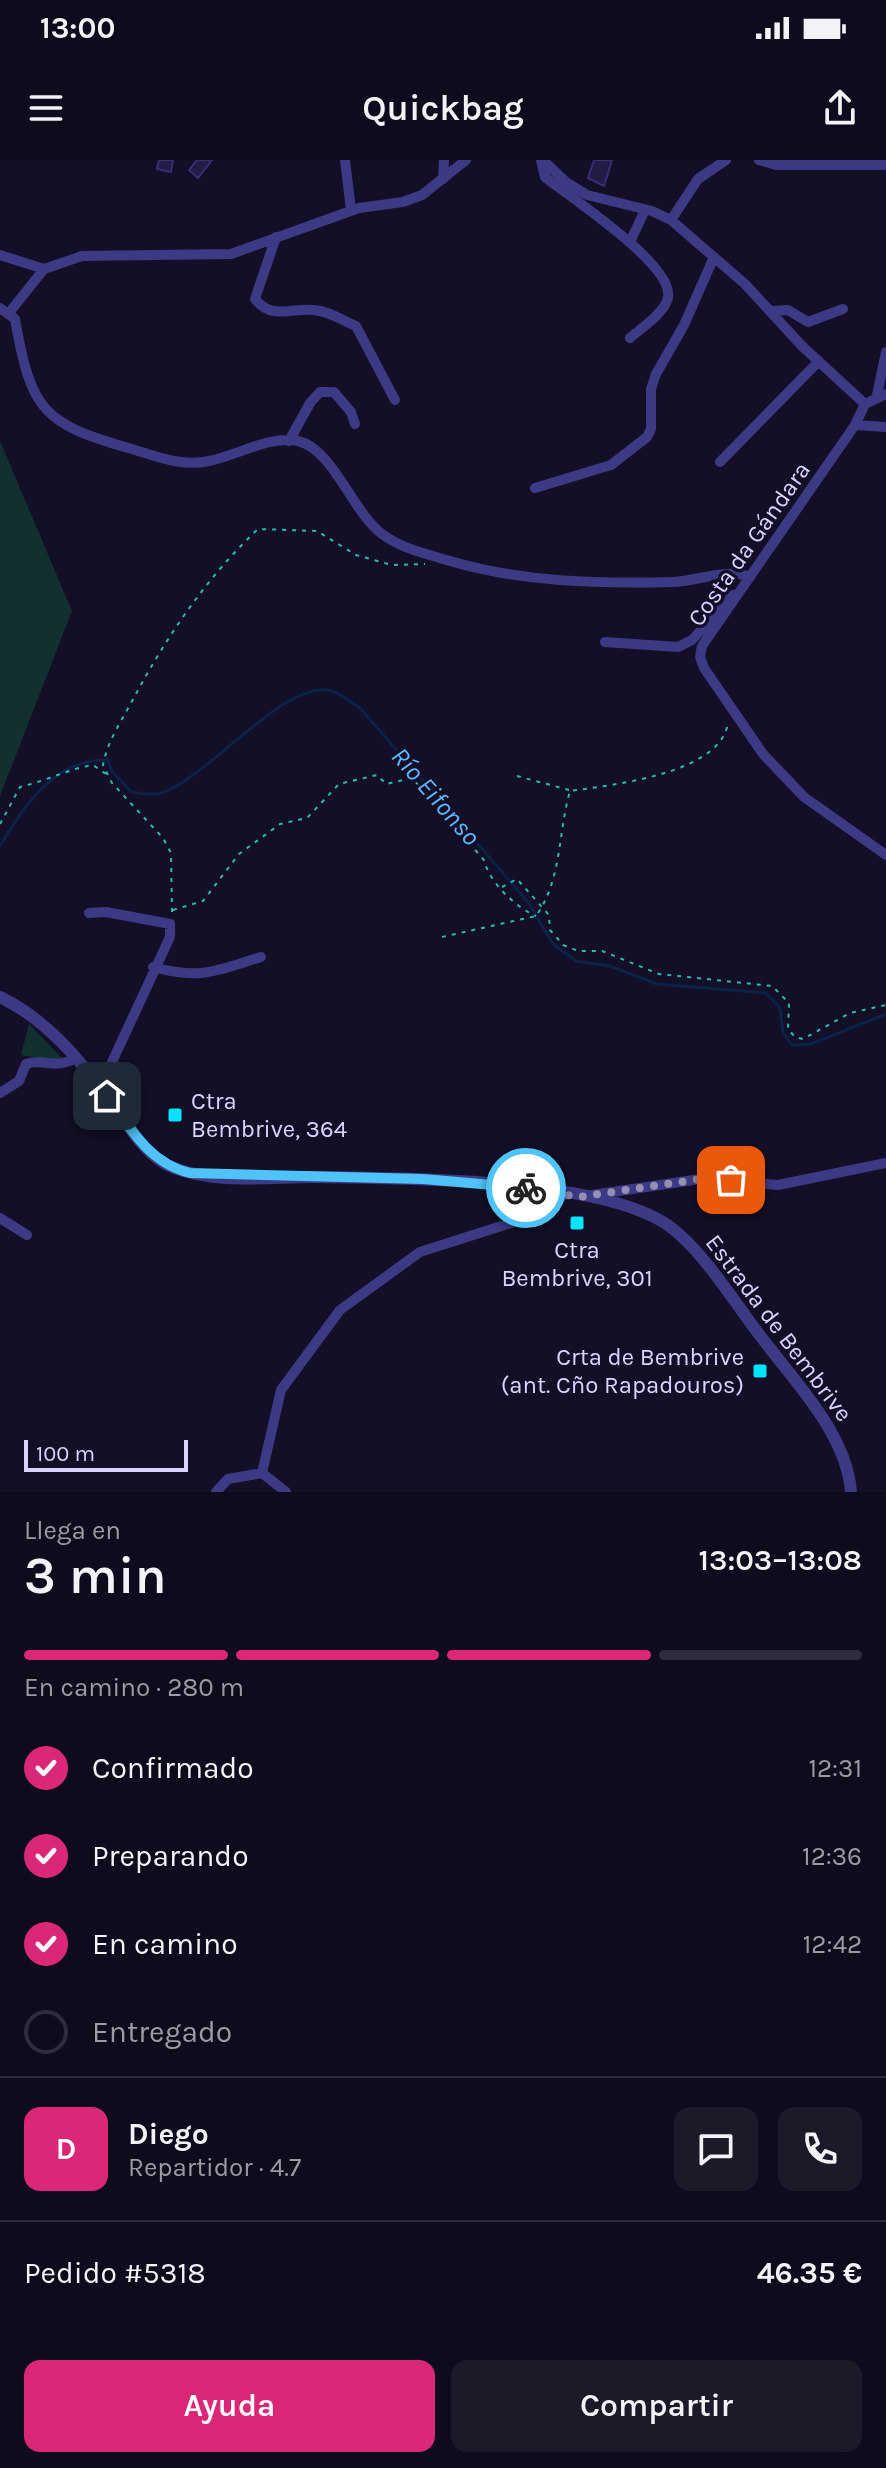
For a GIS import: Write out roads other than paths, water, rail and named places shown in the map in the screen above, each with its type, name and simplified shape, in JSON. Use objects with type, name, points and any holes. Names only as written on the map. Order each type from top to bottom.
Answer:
[{"type":"street","points":[[345,160],[351,210]]},
{"type":"street","points":[[443,179],[444,160]]},
{"type":"street","points":[[466,160],[422,195],[403,202],[351,210],[231,254],[82,256],[44,269],[5,310],[15,319],[30,387],[53,417],[71,431],[185,464],[300,441],[325,460],[364,517],[381,534],[404,547],[436,557],[554,581],[675,582],[739,573],[750,577]]},
{"type":"street","points":[[542,160],[566,182],[587,195],[671,220],[771,311],[865,404],[882,394],[886,352]]},
{"type":"street","points":[[542,160],[545,177],[630,242],[666,285],[668,297],[664,305],[630,338]]},
{"type":"street","points":[[671,220],[698,179],[726,160]]},
{"type":"street","points":[[759,160],[776,165],[886,165]]},
{"type":"street","points":[[630,242],[645,210]]},
{"type":"street","points":[[276,237],[255,299],[263,309],[276,313],[310,309],[356,326],[395,400]]},
{"type":"street","points":[[0,255],[44,269]]},
{"type":"street","points":[[535,488],[611,465],[647,437],[651,429],[651,389],[656,374],[684,325],[714,257]]},
{"type":"street","points":[[771,311],[788,310],[808,322],[843,309]]},
{"type":"street","points":[[720,462],[819,361]]},
{"type":"street","points":[[289,441],[310,403],[320,392],[334,392],[351,412],[355,424]]},
{"type":"street","name":"Costa da Gándara","points":[[865,404],[855,425],[702,646],[700,657],[704,668],[763,754],[804,797],[886,855]]},
{"type":"street","points":[[855,425],[886,427]]},
{"type":"street","points":[[605,642],[678,647],[692,640],[728,597],[739,594]]},
{"type":"street","points":[[89,913],[106,912],[170,924],[170,937],[153,967],[112,1062],[109,1077],[133,1118],[130,1128]]},
{"type":"street","points":[[153,967],[180,974],[207,975],[261,957]]},
{"type":"street","name":"Estrada de Bembrive","points":[[0,997],[35,1016],[76,1058],[130,1128],[161,1162],[190,1173],[423,1179],[572,1195],[646,1213],[683,1238],[794,1380],[837,1443],[847,1467],[851,1492]]},
{"type":"street","points":[[0,1093],[19,1081],[26,1064],[36,1061],[63,1066],[76,1058]]},
{"type":"street","points":[[262,1473],[281,1390],[340,1310],[420,1252],[536,1215],[572,1195],[707,1178],[778,1185],[886,1163]]},
{"type":"street","points":[[0,1218],[27,1235]]},
{"type":"street","points":[[216,1492],[228,1479],[262,1473],[286,1492]]},
{"type":"waterway","name":"Río Eifonso","points":[[0,846],[31,800],[72,767],[89,761],[108,760],[111,770],[131,792],[162,793],[202,768],[290,701],[310,692],[328,690],[360,708],[528,902],[553,944],[576,961],[610,966],[657,984],[766,993],[780,1008],[783,1032],[792,1045],[811,1044],[886,1014]]},
{"type":"place","name":"Ctra Bembrive, 364","points":[[175,1115]]},
{"type":"place","name":"Ctra Bembrive, 301","points":[[577,1223]]},
{"type":"place","name":"Crta de Bembrive (ant. Cño Rapadouros)","points":[[760,1371]]}]
